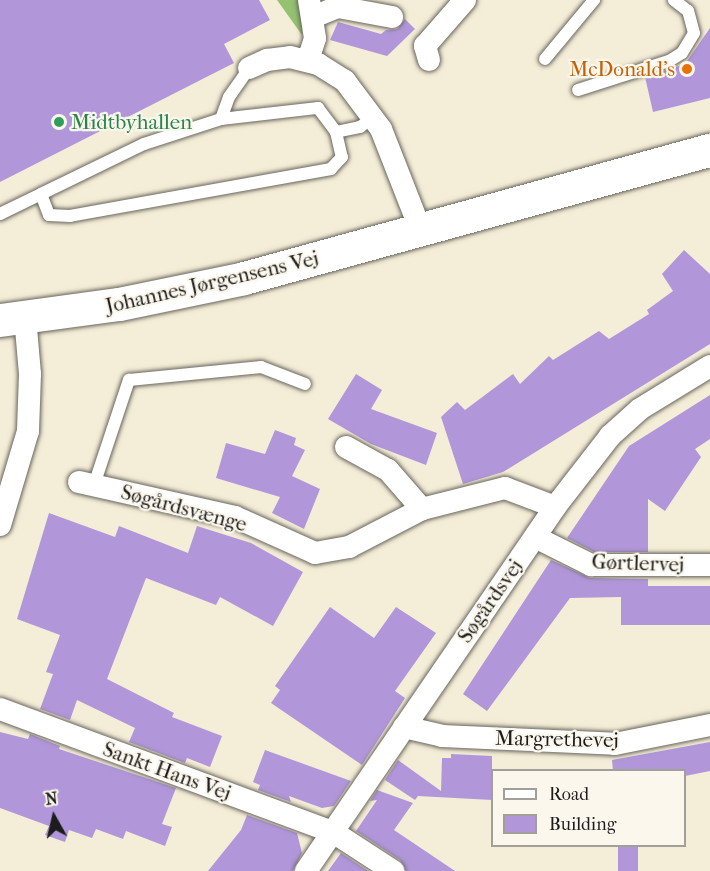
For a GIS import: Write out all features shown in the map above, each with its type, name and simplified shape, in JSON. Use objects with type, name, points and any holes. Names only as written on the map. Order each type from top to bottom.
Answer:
[{"type":"street","points":[[429,60],[425,46],[465,0]]},
{"type":"street","points":[[308,60],[315,38],[311,8],[338,7],[392,17]]},
{"type":"street","points":[[249,68],[278,57],[308,60],[345,81],[374,117],[406,186],[421,231]]},
{"type":"street","name":"Johannes Jørgensens Vej","points":[[13,319],[202,288],[421,231],[710,150]]},
{"type":"street","points":[[0,525],[28,432],[13,319]]},
{"type":"street","name":"Søgårdsvej","points":[[306,871],[555,507],[610,436],[640,409],[710,366]]},
{"type":"street","points":[[346,447],[388,470],[422,509]]},
{"type":"street","name":"Søgårdsvænge","points":[[87,483],[235,517],[315,553],[349,547],[422,509],[505,488],[555,507]]},
{"type":"street","name":"Gørtlervej","points":[[535,537],[591,565],[710,565]]},
{"type":"street","name":"Sankt Hans Vej","points":[[0,709],[333,832],[393,871]]},
{"type":"street","name":"Margrethevej","points":[[404,727],[441,736],[615,744],[710,725]]},
{"type":"lane","points":[[544,58],[594,0]]},
{"type":"lane","points":[[578,90],[669,61],[682,53],[694,33],[688,11],[674,0]]},
{"type":"lane","points":[[220,119],[228,97],[249,68]]},
{"type":"lane","points":[[0,214],[41,194],[144,144],[220,119],[318,108],[336,132],[342,157],[331,169],[70,216],[49,215],[41,194]]},
{"type":"lane","points":[[336,132],[360,127],[374,117]]},
{"type":"lane","points":[[87,483],[129,380],[261,367],[305,384]]},
{"type":"green space","points":[[277,0],[300,0],[304,19],[302,35]]},
{"type":"building","name":"Midtbyhallen","points":[[0,0],[259,0],[270,20],[224,44],[234,63],[0,182]]},
{"type":"building","points":[[405,19],[415,29],[387,56],[330,40],[338,22],[381,34],[386,30],[397,29]]},
{"type":"building","name":"McDonald's","points":[[710,28],[710,98],[653,112],[645,77],[685,64]]},
{"type":"building","points":[[684,250],[710,274],[710,344],[503,472],[463,484],[441,417],[457,402],[465,410],[513,374],[520,384],[549,356],[553,360],[599,331],[609,339],[649,314],[647,310],[673,291],[662,274]]},
{"type":"building","points":[[356,374],[382,390],[371,409],[437,433],[426,465],[371,444],[328,419]]},
{"type":"building","points":[[710,395],[710,439],[695,449],[701,457],[665,511],[648,499],[648,552],[594,552],[567,538],[629,446]]},
{"type":"building","points":[[275,430],[296,438],[294,445],[305,450],[292,476],[320,489],[304,529],[272,513],[280,497],[216,478],[226,443],[265,454]]},
{"type":"building","points":[[49,513],[115,537],[119,526],[188,553],[197,526],[251,543],[303,572],[273,626],[220,597],[216,605],[146,578],[107,679],[174,713],[172,717],[222,736],[210,767],[187,758],[185,763],[129,742],[135,728],[77,700],[70,720],[40,709],[53,674],[46,672],[60,635],[17,619]]},
{"type":"building","points":[[551,560],[590,578],[648,579],[648,586],[710,586],[710,625],[621,625],[621,597],[570,598],[487,711],[463,694]]},
{"type":"building","points":[[330,607],[374,638],[396,607],[436,633],[395,691],[405,698],[362,765],[271,703],[280,690],[275,686]]},
{"type":"building","points":[[0,732],[28,739],[30,734],[60,746],[59,749],[176,788],[162,824],[172,827],[165,846],[126,831],[123,839],[96,829],[92,838],[69,830],[65,842],[45,835],[49,826],[0,808]]},
{"type":"building","points":[[710,742],[710,771],[686,776],[686,769],[613,769],[612,760]]},
{"type":"building","points":[[265,750],[351,781],[334,806],[322,808],[289,796],[291,802],[258,790],[260,785],[253,782]]},
{"type":"building","points":[[451,754],[492,756],[491,800],[418,796],[415,800],[385,780],[398,760],[441,791],[442,758],[451,758]]},
{"type":"building","points":[[377,790],[413,803],[394,830],[455,871],[406,871],[400,860],[356,831],[377,800],[370,801]]},
{"type":"building","points":[[247,815],[297,833],[302,853],[293,871],[208,871],[241,830]]},
{"type":"building","points":[[618,847],[638,847],[638,871],[618,871]]},
{"type":"building","points":[[341,853],[368,871],[328,871]]},
{"type":"place","name":"McDonald's","points":[[687,69]]},
{"type":"place","name":"Midtbyhallen","points":[[59,122]]}]
